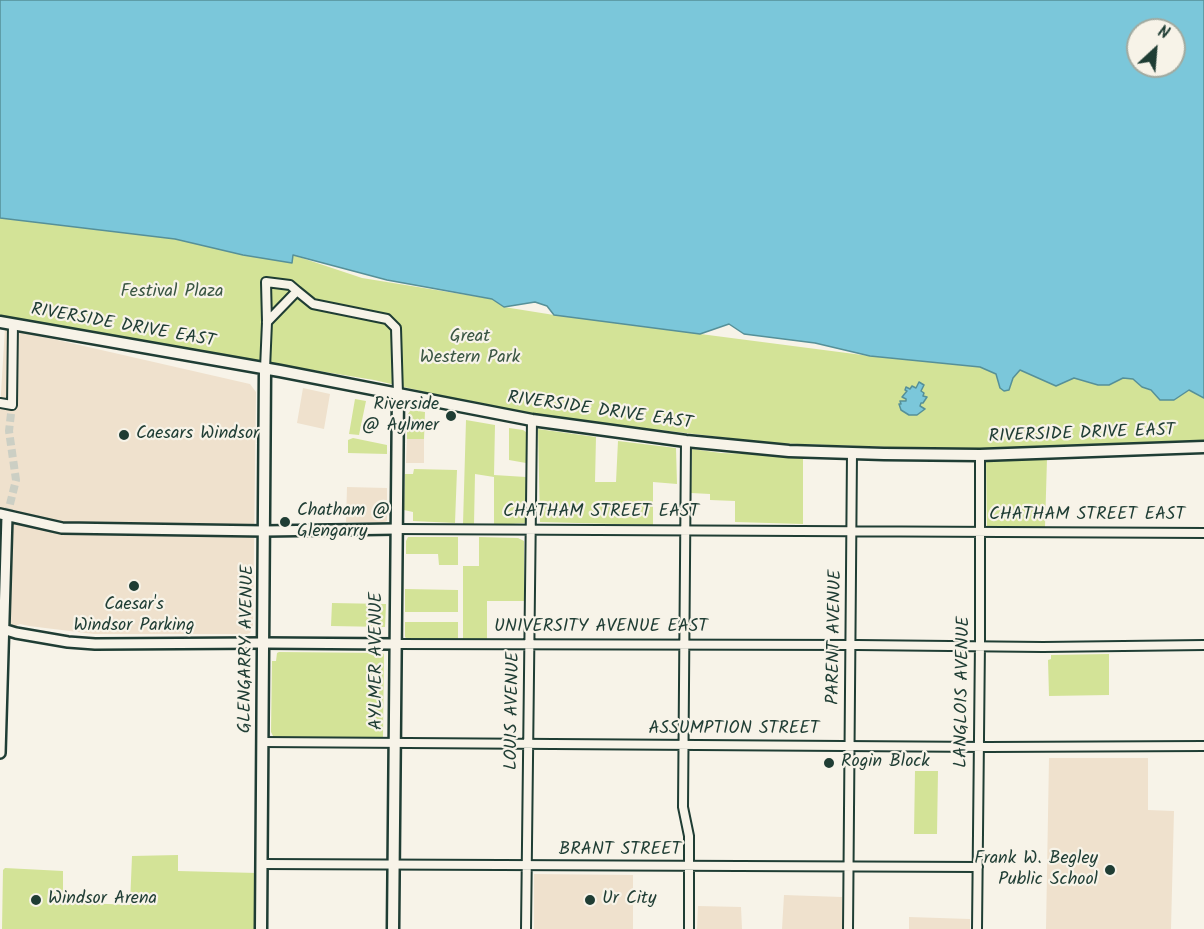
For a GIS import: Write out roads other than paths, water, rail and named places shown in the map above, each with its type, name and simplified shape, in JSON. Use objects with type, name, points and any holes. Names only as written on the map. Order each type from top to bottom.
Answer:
[{"type":"main road","name":"RIVERSIDE DRIVE EAST","points":[[0,322],[398,393],[532,420],[687,441],[789,451],[980,455],[1204,447]]},
{"type":"main road","name":"GLENGARRY AVENUE","points":[[261,929],[265,369]]},
{"type":"main road","name":"AYLMER AVENUE","points":[[393,929],[398,393]]},
{"type":"street","points":[[265,369],[266,282],[290,285],[313,304],[387,319],[396,328],[398,393]]},
{"type":"street","points":[[267,322],[297,291]]},
{"type":"street","points":[[0,403],[12,405],[13,324]]},
{"type":"street","name":"LOUIS AVENUE","points":[[526,929],[532,420]]},
{"type":"street","points":[[687,441],[684,807],[689,836],[689,929]]},
{"type":"street","name":"PARENT AVENUE","points":[[848,929],[852,453]]},
{"type":"street","name":"LANGLOIS AVENUE","points":[[977,929],[980,455]]},
{"type":"street","points":[[0,753],[4,515]]},
{"type":"street","name":"CHATHAM STREET EAST","points":[[4,515],[62,528],[265,531],[686,530],[1204,533]]},
{"type":"street","name":"UNIVERSITY AVENUE EAST","points":[[2,628],[16,633],[95,644],[1204,645]]},
{"type":"street","name":"ASSUMPTION STREET","points":[[263,742],[979,747],[1204,746]]},
{"type":"street","name":"BRANT STREET","points":[[262,864],[978,867]]},
{"type":"water","points":[[0,0],[1204,0],[1204,398],[1189,390],[1174,400],[1160,400],[1151,390],[1142,387],[1133,379],[1123,378],[1109,385],[1098,385],[1074,378],[1056,386],[1020,370],[1013,378],[1009,390],[1004,391],[1000,388],[996,374],[980,367],[870,356],[815,343],[744,334],[729,324],[700,334],[554,315],[547,306],[535,302],[504,307],[492,299],[387,280],[293,255],[292,263],[243,255],[175,239],[0,218]]},
{"type":"water","points":[[919,382],[924,385],[921,391],[924,393],[923,396],[927,397],[920,406],[925,409],[917,415],[909,415],[901,410],[899,404],[901,404],[900,401],[906,401],[902,397],[907,391],[906,387],[916,388]]},
{"type":"tunnel","points":[[7,516],[16,480],[9,431],[12,405]]},
{"type":"place","name":"Riverside @ Aylmer","points":[[451,416]]},
{"type":"place","name":"Caesars Windsor","points":[[124,435]]},
{"type":"place","name":"Chatham @ Glengarry","points":[[285,522]]},
{"type":"place","name":"Caesar's Windsor Parking","points":[[134,586]]},
{"type":"place","name":"Rogin Block","points":[[829,763]]},
{"type":"place","name":"Frank W. Begley Public School","points":[[1110,870]]},
{"type":"place","name":"Windsor Arena","points":[[36,900]]},
{"type":"place","name":"Ur City","points":[[590,900]]},
{"type":"park label","name":"Festival Plaza","points":[[172,293]]},
{"type":"park label","name":"Great Western Park","points":[[470,348]]}]
